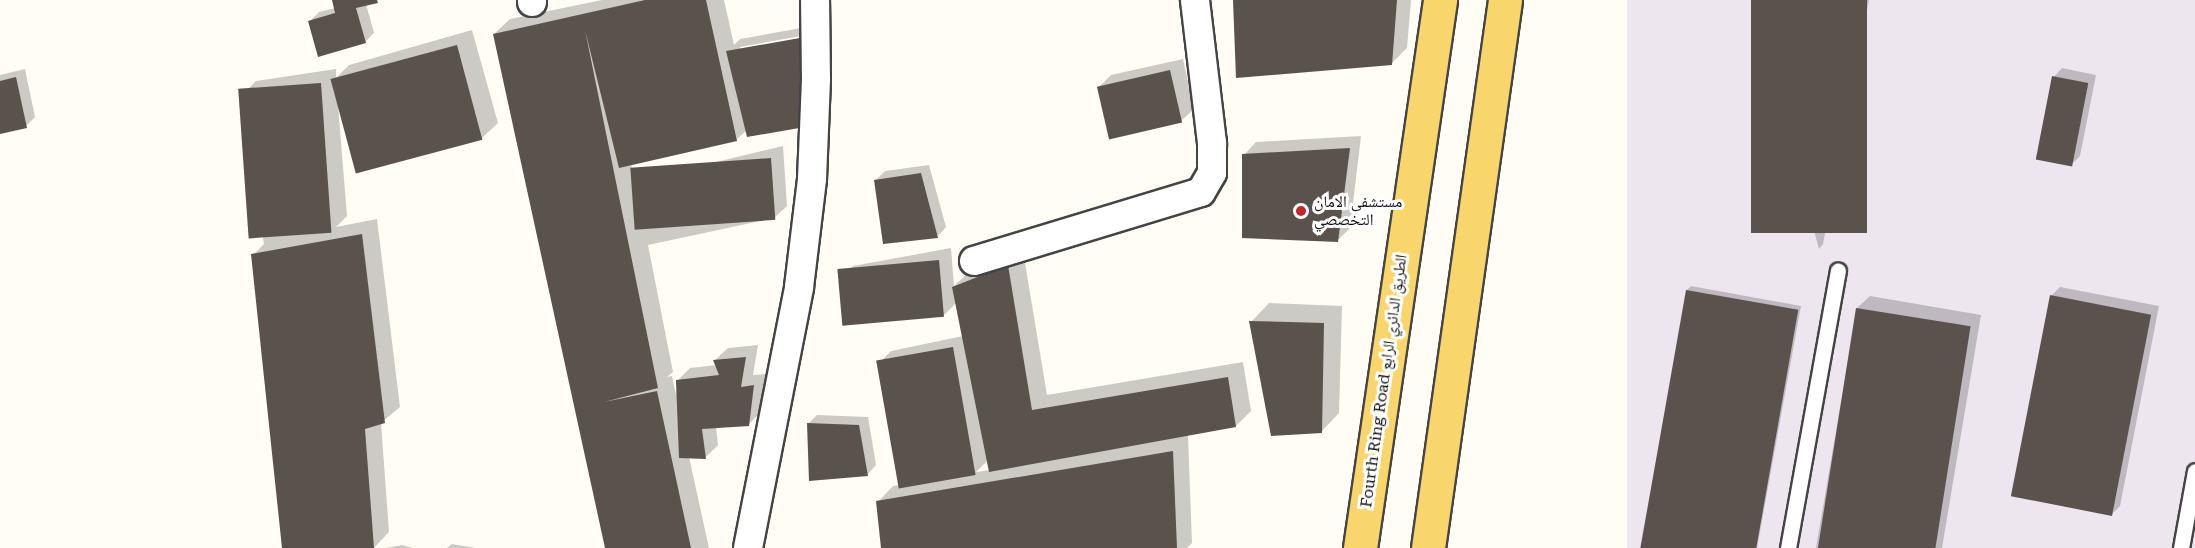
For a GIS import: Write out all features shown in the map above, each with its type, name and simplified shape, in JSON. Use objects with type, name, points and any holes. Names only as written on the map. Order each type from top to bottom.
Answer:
[{"type":"main road","name":"Fourth Ring Road الطريق الدائري الرابع","points":[[1360,548],[1440,0]]},
{"type":"main road","points":[[1428,548],[1505,0]]},
{"type":"street","points":[[748,548],[801,276],[812,179],[816,79],[815,0]]},
{"type":"street","points":[[974,261],[1201,192],[1212,173],[1212,143],[1196,0]]},
{"type":"lane","points":[[1788,548],[1838,270]]},
{"type":"lane","points":[[2181,548],[2195,471]]},
{"type":"shaded area","points":[[1627,0],[2195,0],[2195,548],[1627,548]]},
{"type":"building","points":[[332,0],[377,0],[378,3],[356,8],[366,43],[318,57],[308,21],[335,13]]},
{"type":"building","points":[[645,0],[706,0],[737,141],[619,168],[585,30],[658,388],[604,402],[657,391],[691,548],[605,548],[493,34]]},
{"type":"building","points":[[1233,0],[1397,0],[1392,65],[1236,78]]},
{"type":"building","points":[[1751,0],[1867,0],[1867,233],[1751,233]]},
{"type":"building","points":[[811,36],[805,127],[747,137],[726,51]]},
{"type":"building","points":[[457,45],[482,140],[356,174],[330,79]]},
{"type":"building","points":[[1170,70],[1182,123],[1109,139],[1097,87]]},
{"type":"building","points":[[2052,76],[2088,83],[2072,166],[2036,159]]},
{"type":"building","points":[[16,77],[27,128],[0,134],[0,81]]},
{"type":"building","points":[[321,83],[331,233],[249,238],[238,89]]},
{"type":"building","points":[[1350,148],[1338,242],[1242,238],[1242,154]]},
{"type":"building","points":[[771,158],[775,220],[635,230],[630,168]]},
{"type":"building","points":[[921,173],[938,238],[883,244],[874,180]]},
{"type":"building","points":[[362,234],[385,423],[365,429],[374,548],[282,548],[251,254]]},
{"type":"building","points":[[939,260],[944,317],[842,326],[837,269]]},
{"type":"building","points":[[1008,265],[1032,410],[1228,377],[1236,427],[989,472],[952,287]]},
{"type":"building","points":[[1686,290],[1798,310],[1756,548],[1641,548]]},
{"type":"building","points":[[2050,295],[2151,315],[2112,516],[2011,496]]},
{"type":"building","points":[[1856,308],[1971,326],[1935,548],[1818,548]]},
{"type":"building","points":[[1249,321],[1324,323],[1322,433],[1271,436]]},
{"type":"building","points":[[953,347],[976,475],[899,489],[876,361]]},
{"type":"building","points":[[746,357],[741,387],[754,385],[749,426],[702,429],[706,459],[679,458],[676,380],[719,375],[713,360]]},
{"type":"building","points":[[807,423],[859,425],[868,476],[809,481]]},
{"type":"building","points":[[1173,451],[1177,548],[881,548],[876,501]]},
{"type":"place","name":"مستشفى الامان التخصصي","points":[[1301,211]]}]
